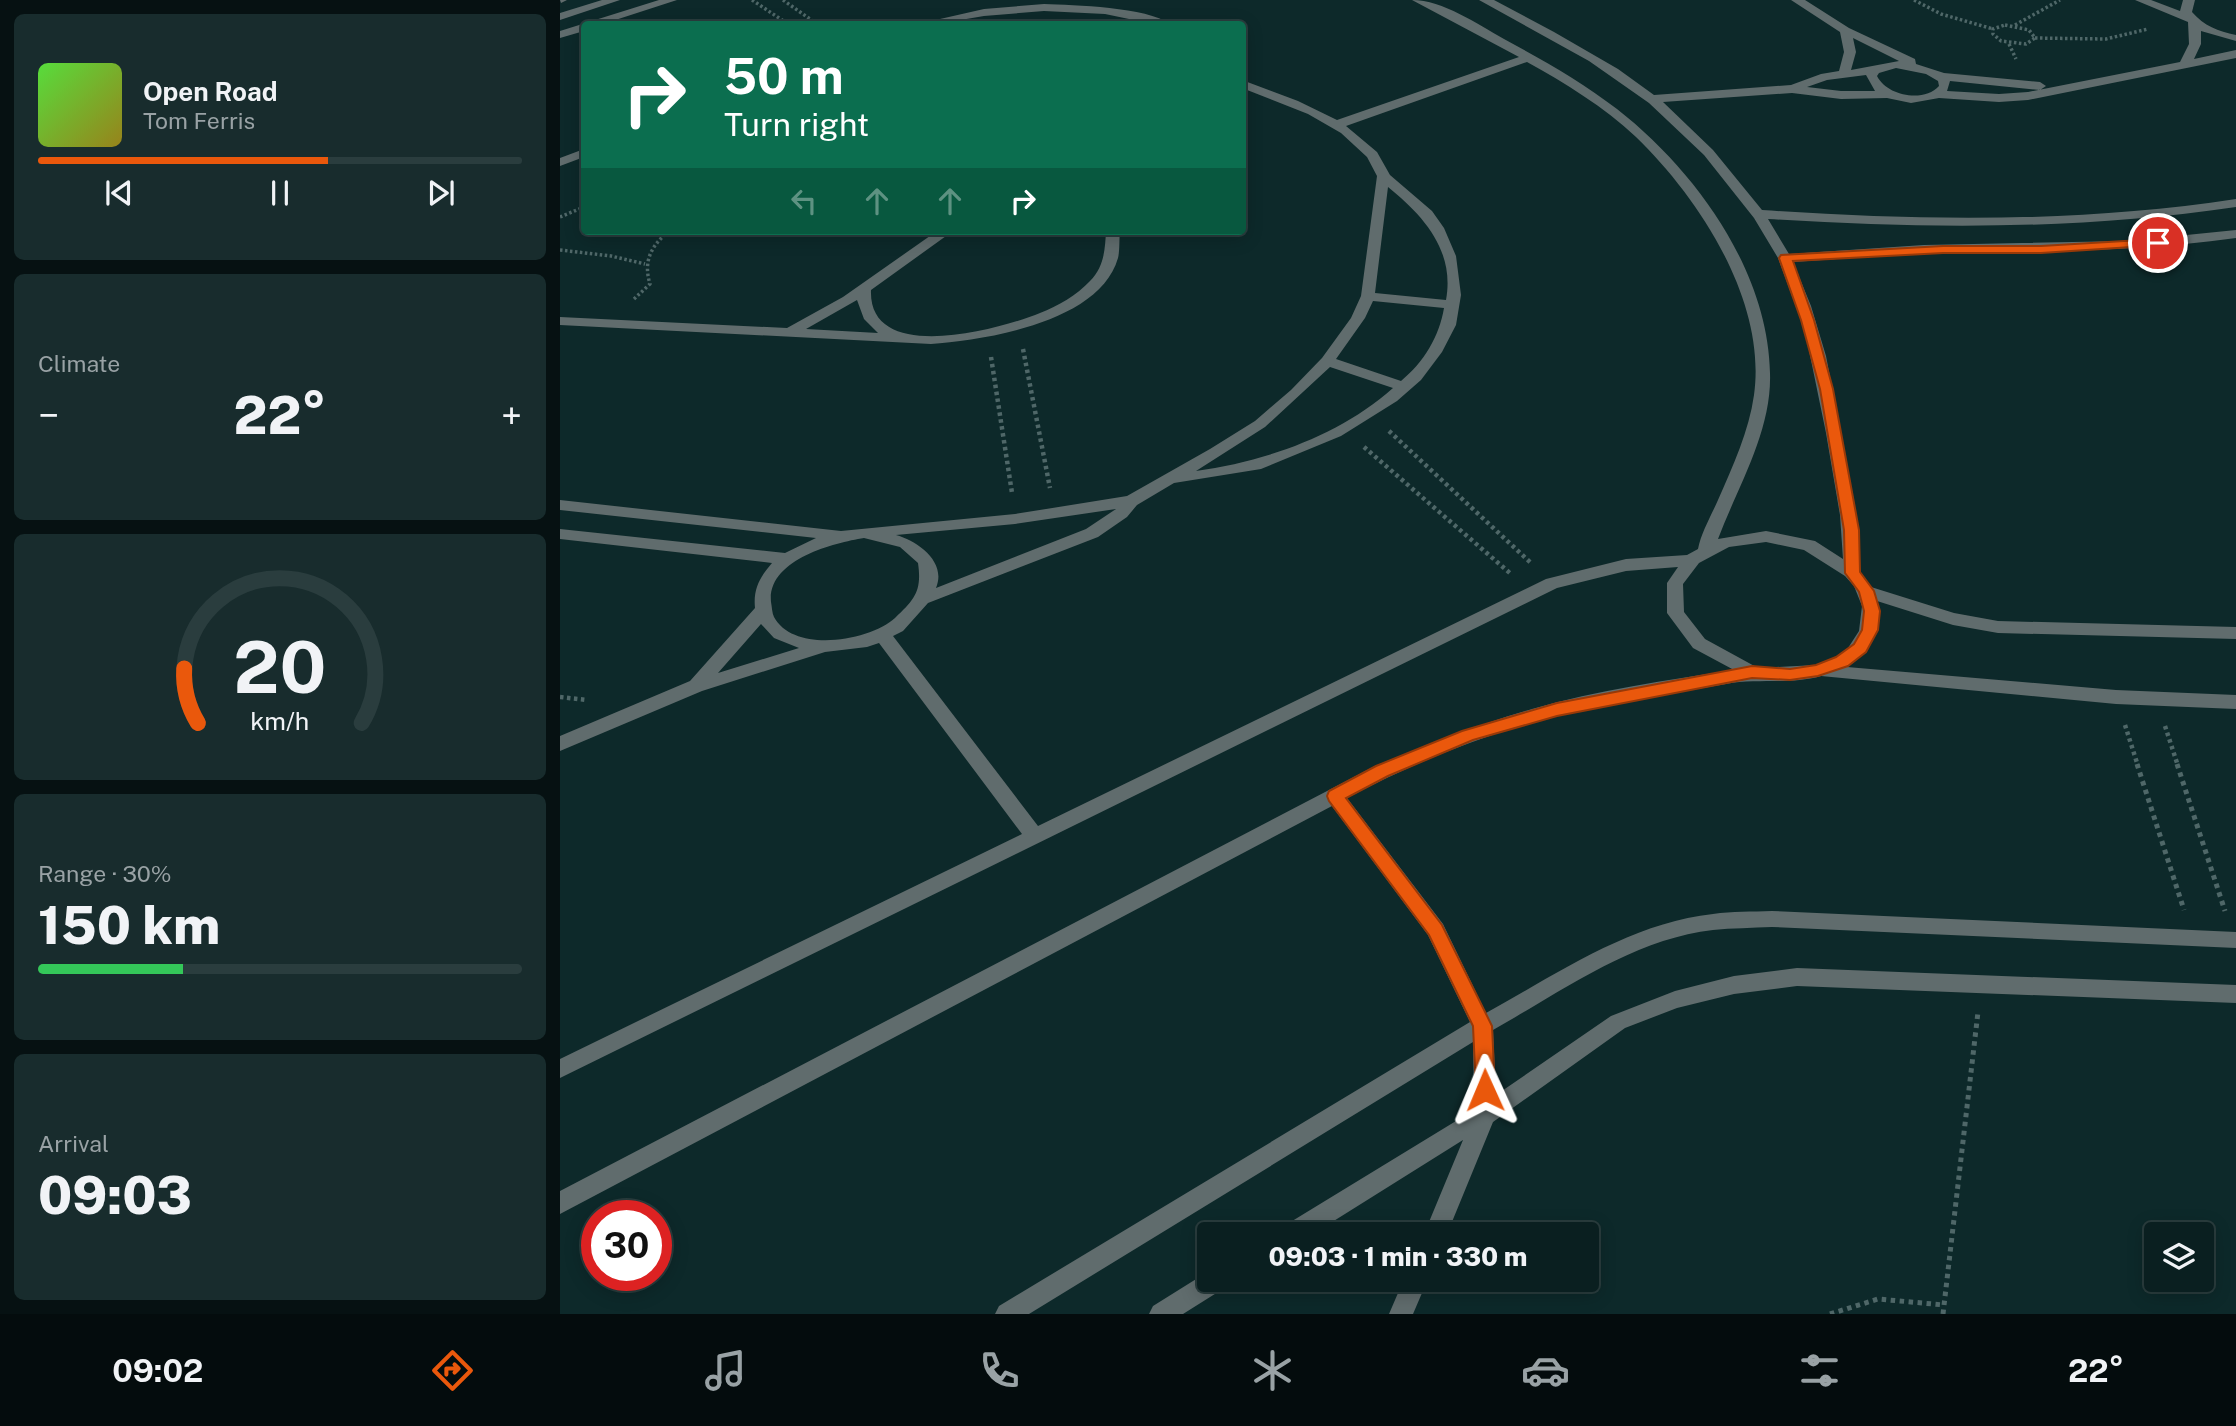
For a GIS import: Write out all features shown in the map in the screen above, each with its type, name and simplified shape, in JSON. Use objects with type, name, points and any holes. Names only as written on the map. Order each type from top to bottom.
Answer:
[{"type":"street","points":[[560,17],[614,0]]},
{"type":"street","points":[[603,21],[671,0]]},
{"type":"street","points":[[1418,0],[1530,57],[1613,112],[1674,172],[1727,243],[1745,285],[1758,326],[1763,374],[1758,409],[1743,461],[1706,548]]},
{"type":"street","points":[[1485,0],[1595,61],[1652,99],[1701,145],[1758,214],[1785,258],[1808,320],[1827,389],[1852,530],[1852,573]]},
{"type":"street","points":[[1797,0],[1845,30],[1940,76],[2002,84],[2078,85]]},
{"type":"street","points":[[2141,0],[2192,20],[2215,33],[2236,38]]},
{"type":"street","points":[[2185,63],[2195,50],[2196,42],[2192,20],[2185,6],[2189,0]]},
{"type":"street","points":[[938,21],[1025,6],[1076,6],[1128,20]]},
{"type":"street","points":[[982,21],[984,11]]},
{"type":"street","points":[[560,35],[581,28]]},
{"type":"street","points":[[1844,74],[1850,52],[1845,30]]},
{"type":"street","points":[[1652,99],[1792,89],[1841,95],[1890,94],[1915,99],[1937,94],[1999,98],[2028,96],[2236,54]]},
{"type":"street","points":[[1336,125],[1530,57]]},
{"type":"street","points":[[1792,89],[1844,74],[1895,64],[1921,66]]},
{"type":"street","points":[[1875,70],[1871,76],[1873,83],[1890,94]]},
{"type":"street","points":[[1937,94],[1943,89],[1944,82],[1940,76]]},
{"type":"street","points":[[1167,481],[1225,473],[1279,458],[1370,414],[1404,387],[1437,347],[1454,305],[1455,275],[1447,247],[1432,221],[1410,197],[1383,176],[1372,155],[1336,125],[1297,103],[1246,84]]},
{"type":"street","points":[[560,162],[581,154]]},
{"type":"street","points":[[926,597],[1092,533],[1115,519],[1131,501],[1216,453],[1260,424],[1296,393],[1327,361],[1358,318],[1368,296],[1383,176]]},
{"type":"street","points":[[1758,214],[1886,223],[1990,226],[2090,222],[2185,212],[2236,203]]},
{"type":"street","points":[[1785,258],[1943,249],[2041,250],[2136,245],[2236,234]]},
{"type":"street","points":[[788,333],[829,312],[940,235]]},
{"type":"street","points":[[560,321],[903,339],[959,339],[988,335],[1050,315],[1077,299],[1097,281],[1110,261],[1115,242],[1114,235]]},
{"type":"street","points":[[864,288],[862,303],[868,318],[882,330],[903,339]]},
{"type":"street","points":[[1368,296],[1454,305]]},
{"type":"street","points":[[1327,361],[1404,387]]},
{"type":"street","points":[[560,505],[842,535],[1015,519],[1131,501]]},
{"type":"street","points":[[842,535],[812,545],[787,559],[771,575],[763,593],[763,610],[768,621],[783,635],[804,644],[821,647],[842,646],[883,635],[902,624],[916,611],[926,597],[931,581],[929,566],[919,552],[905,542],[864,533]]},
{"type":"street","points":[[560,534],[787,559]]},
{"type":"street","points":[[560,1203],[1382,771],[1468,735],[1557,709],[1752,672],[1790,675],[1818,671],[1842,662],[1860,648],[1870,630],[1872,611],[1866,591],[1852,573],[1833,558],[1809,546],[1782,539],[1755,537],[1728,540],[1706,548],[1688,561],[1677,577],[1672,596],[1676,615],[1688,634],[1707,651],[1752,672]]},
{"type":"street","points":[[560,1069],[1552,583],[1626,565],[1688,561]]},
{"type":"street","points":[[1866,591],[1953,619],[1998,627],[2236,633]]},
{"type":"street","points":[[696,686],[763,610]]},
{"type":"street","points":[[883,635],[1035,836]]},
{"type":"street","points":[[560,744],[696,686],[821,647]]},
{"type":"street","points":[[1818,671],[2116,697],[2236,702]]},
{"type":"street","points":[[1335,796],[1436,930],[1482,1026],[1486,1065],[1485,1115],[1440,1222]]},
{"type":"street","points":[[1007,1314],[1482,1026],[1601,959],[1654,936],[1712,922],[1772,919],[2235,940]]},
{"type":"street","points":[[1311,1222],[1485,1115],[1618,1022],[1675,1000],[1734,985],[1797,977],[2236,994]]},
{"type":"street","points":[[1161,1314],[1197,1292]]},
{"type":"street","points":[[1401,1314],[1410,1292]]},
{"type":"path","points":[[752,0],[784,21]]},
{"type":"path","points":[[783,0],[813,21]]},
{"type":"path","points":[[1914,0],[1941,14],[1993,29],[2014,25],[2060,0]]},
{"type":"path","points":[[1993,29],[1995,38],[2009,44],[2026,44],[2035,38],[2094,40],[2122,37],[2153,27],[2174,12]]},
{"type":"path","points":[[2014,25],[2029,30],[2035,38]]},
{"type":"path","points":[[560,216],[581,208]]},
{"type":"path","points":[[650,284],[645,264],[650,251],[665,235]]},
{"type":"path","points":[[560,250],[611,256],[645,264]]},
{"type":"path","points":[[1018,327],[1054,513]]},
{"type":"path","points":[[988,335],[1015,519]]},
{"type":"path","points":[[1370,414],[1552,583]]},
{"type":"path","points":[[1343,429],[1532,593]]},
{"type":"path","points":[[2116,697],[2193,937]]},
{"type":"path","points":[[2156,699],[2235,940]]},
{"type":"path","points":[[1943,1314],[1982,984]]},
{"type":"path","points":[[1830,1314],[1878,1299],[1944,1305]]},
{"type":"route","points":[[1485,1090],[1486,1065],[1482,1026],[1436,930],[1335,796],[1382,771],[1468,735],[1557,709],[1752,672],[1790,675],[1818,671],[1842,662],[1860,648],[1870,630],[1872,611],[1866,591],[1852,573],[1852,530],[1827,389],[1808,320],[1785,258],[1943,249],[2041,250],[2158,243]]}]
